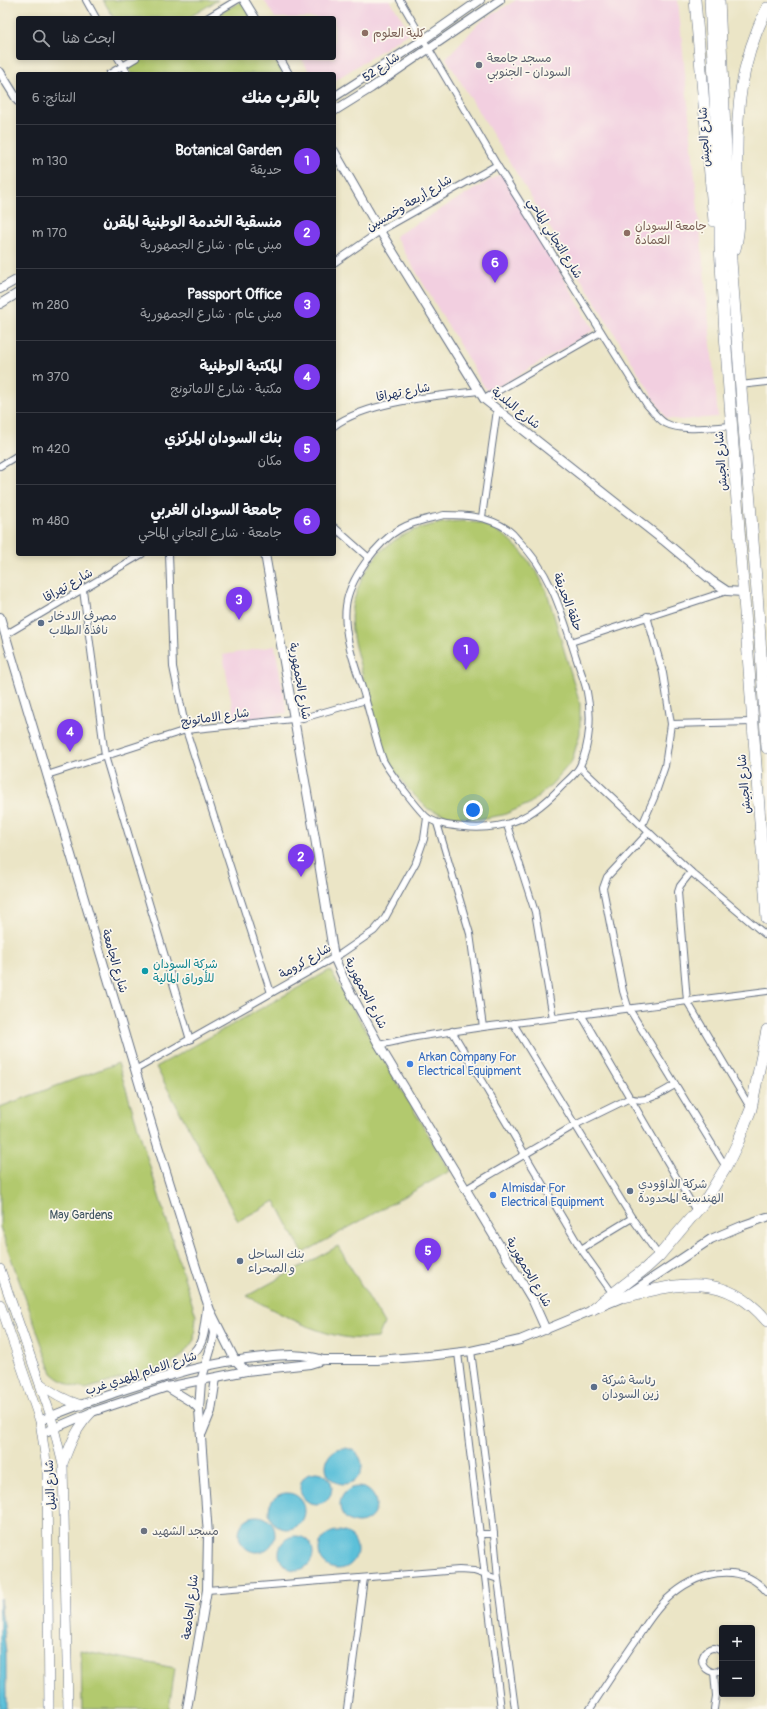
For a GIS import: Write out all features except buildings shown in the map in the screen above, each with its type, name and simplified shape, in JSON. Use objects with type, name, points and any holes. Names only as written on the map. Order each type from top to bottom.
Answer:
[{"type":"highway","points":[[695,0],[711,194],[714,221],[720,246]]},
{"type":"highway","name":"شارع الجيش","points":[[710,0],[725,334],[767,919]]},
{"type":"highway","name":"شارع الجيش","points":[[719,0],[731,261],[757,592],[767,748]]},
{"type":"highway","points":[[731,261],[740,224],[737,141],[738,107],[742,79],[756,32],[767,8]]},
{"type":"highway","points":[[593,1309],[646,1268],[705,1201],[726,1167],[751,1109],[767,1030]]},
{"type":"highway","points":[[624,1297],[668,1286],[696,1284],[711,1286],[739,1297],[751,1305],[767,1321]]},
{"type":"main road","points":[[244,0],[254,16]]},
{"type":"main road","name":"شارع 52","points":[[336,96],[424,40],[480,0]]},
{"type":"main road","name":"شارع 52","points":[[336,110],[500,0]]},
{"type":"main road","points":[[280,60],[287,72]]},
{"type":"main road","points":[[0,72],[16,98]]},
{"type":"main road","name":"شارع البلدية","points":[[336,154],[380,231],[484,399],[658,535],[712,581],[727,591]]},
{"type":"main road","points":[[0,289],[16,280]]},
{"type":"main road","points":[[0,304],[16,294]]},
{"type":"main road","name":"شارع الجمهورية","points":[[265,556],[315,838],[334,957],[346,984],[379,1045],[533,1301],[546,1330]]},
{"type":"main road","points":[[727,591],[743,592]]},
{"type":"main road","name":"شارع الجامعة","points":[[0,617],[135,1070],[209,1307],[214,1333],[211,1349],[201,1380],[199,1409],[208,1535],[207,1590],[187,1709]]},
{"type":"main road","name":"شارع الامام المهدي غرب","points":[[43,1433],[92,1412],[167,1387],[246,1371],[310,1364],[323,1360],[377,1360],[458,1353],[520,1340],[624,1297],[710,1239],[767,1217]]},
{"type":"main road","name":"شارع النيل","points":[[0,1269],[55,1428],[63,1465],[68,1709]]},
{"type":"main road","name":"شارع النيل","points":[[0,1304],[40,1421],[48,1468],[49,1709]]},
{"type":"main road","points":[[169,1374],[188,1359],[201,1345],[205,1332],[209,1307]]},
{"type":"main road","name":"شارع الجامعة","points":[[209,1307],[235,1360],[246,1371]]},
{"type":"main road","points":[[11,1334],[21,1329]]},
{"type":"main road","name":"شارع الامام المهدي غرب","points":[[40,1421],[169,1374],[205,1365],[235,1360],[285,1355],[311,1356],[323,1360]]},
{"type":"main road","name":"شارع الجامعة","points":[[201,1436],[211,1411],[216,1378]]},
{"type":"main road","points":[[39,1382],[52,1393],[65,1400],[81,1405]]},
{"type":"main road","points":[[167,1387],[194,1403],[199,1409]]},
{"type":"main road","points":[[63,1465],[73,1437],[80,1424],[92,1412]]},
{"type":"main road","points":[[48,1562],[65,1561]]},
{"type":"street","points":[[86,0],[95,16]]},
{"type":"street","points":[[210,16],[237,0]]},
{"type":"street","name":"شارع التجاني الماحي","points":[[400,0],[497,164],[601,332],[656,416],[665,423],[676,427],[732,426]]},
{"type":"street","points":[[119,60],[127,72]]},
{"type":"street","points":[[112,72],[132,60]]},
{"type":"street","name":"شارع أربعة وخمسين","points":[[336,262],[380,231],[497,164]]},
{"type":"street","points":[[484,399],[601,332]]},
{"type":"street","points":[[740,385],[767,382]]},
{"type":"street","name":"شارع تهراقا","points":[[336,425],[364,412],[387,404],[479,391]]},
{"type":"street","points":[[482,517],[497,410]]},
{"type":"street","points":[[0,466],[16,456]]},
{"type":"street","name":"حلقة الحديقة","points":[[444,515],[463,515],[482,517],[507,529],[526,547],[543,569],[553,590],[587,692],[589,728],[580,767],[551,799],[535,811],[507,825],[480,828],[438,823],[427,818],[388,771],[383,760],[366,700],[354,666],[348,640],[346,606],[353,582],[369,558],[383,540],[401,528],[444,515]]},
{"type":"street","points":[[336,529],[369,558]]},
{"type":"street","name":"شارع تهراقا","points":[[5,635],[139,556]]},
{"type":"street","points":[[169,556],[173,667],[186,730],[271,994]]},
{"type":"street","points":[[83,590],[105,756],[190,1040]]},
{"type":"street","points":[[571,642],[727,591]]},
{"type":"street","points":[[642,825],[654,798],[665,766],[671,724],[669,703],[663,673],[647,616]]},
{"type":"street","name":"شارع الاماتونج","points":[[47,775],[186,730],[312,716],[366,700]]},
{"type":"street","points":[[671,724],[752,722]]},
{"type":"street","points":[[580,767],[691,872],[767,936]]},
{"type":"street","name":"شارع كرومة","points":[[135,1070],[271,994],[360,942],[374,931],[384,918],[416,862],[424,839],[427,818]]},
{"type":"street","points":[[438,823],[470,934],[483,1027]]},
{"type":"street","points":[[507,825],[535,912],[553,1018]]},
{"type":"street","points":[[648,832],[607,877],[603,888],[623,991],[628,1007],[726,1167]]},
{"type":"street","points":[[691,872],[680,886],[678,892],[687,1001],[751,1109]]},
{"type":"street","points":[[379,1045],[452,1031],[628,1007],[767,991]]},
{"type":"street","points":[[581,1014],[696,1211]]},
{"type":"street","points":[[513,1023],[632,1218],[658,1256]]},
{"type":"street","points":[[452,1031],[581,1249],[613,1294]]},
{"type":"street","points":[[466,1189],[575,1125],[630,1098],[636,1100],[650,1099],[675,1085]]},
{"type":"street","points":[[581,1249],[632,1218]]},
{"type":"street","points":[[471,1351],[514,1709]]},
{"type":"street","points":[[458,1353],[501,1709]]},
{"type":"street","points":[[479,1534],[494,1534]]},
{"type":"street","points":[[207,1590],[290,1582],[364,1578],[394,1574],[459,1570],[474,1571],[498,1579]]},
{"type":"street","points":[[590,1709],[653,1615],[667,1598],[690,1583],[717,1572],[731,1572],[750,1579],[767,1592]]},
{"type":"street","points":[[347,1709],[364,1578]]},
{"type":"street","points":[[714,1672],[705,1668],[702,1658],[704,1652],[711,1648],[719,1649]]},
{"type":"street","points":[[714,1672],[719,1670]]},
{"type":"street","points":[[714,1672],[716,1696],[714,1709]]},
{"type":"shaded area","points":[[264,0],[390,0],[410,32],[336,80],[336,72],[310,72],[302,60],[336,60],[336,16],[274,16]]},
{"type":"shaded area","name":"جامعة السودان العمادة","points":[[516,0],[678,0],[718,417],[681,420],[666,418],[446,58],[480,22]]},
{"type":"shaded area","points":[[502,173],[594,330],[488,393],[395,236]]},
{"type":"shaded area","points":[[275,646],[287,713],[235,722],[223,655]]},
{"type":"green space","points":[[103,0],[218,0],[191,16],[113,16]]},
{"type":"green space","points":[[242,1],[251,16],[215,16]]},
{"type":"green space","points":[[135,60],[276,60],[282,72],[131,72],[126,65]]},
{"type":"green space","points":[[463,521],[480,523],[504,535],[521,551],[537,572],[547,592],[580,704],[580,733],[572,761],[551,785],[529,804],[503,815],[479,819],[448,816],[428,809],[409,790],[392,767],[383,750],[377,729],[354,644],[351,622],[352,604],[363,576],[372,561],[383,549],[396,539],[427,526]]},
{"type":"green space","points":[[330,970],[450,1171],[303,1253],[275,1201],[238,1221],[156,1067]]},
{"type":"green space","name":"May Gardens","points":[[118,1063],[196,1316],[194,1340],[182,1356],[167,1367],[143,1372],[86,1389],[72,1386],[52,1373],[0,1227],[0,1107]]},
{"type":"green space","points":[[338,1246],[384,1323],[378,1338],[361,1339],[326,1333],[294,1320],[247,1296]]},
{"type":"green space","points":[[81,1650],[175,1668],[169,1709],[82,1709]]},
{"type":"water","points":[[344,1448],[354,1451],[359,1456],[362,1466],[359,1476],[354,1481],[344,1484],[334,1481],[329,1476],[326,1466],[329,1456],[334,1451]]},
{"type":"water","points":[[313,1472],[319,1472],[328,1476],[332,1488],[328,1500],[319,1504],[313,1504],[304,1500],[300,1491],[300,1485],[304,1476]]},
{"type":"water","points":[[358,1487],[368,1490],[373,1495],[376,1505],[373,1515],[368,1520],[358,1523],[348,1520],[343,1515],[340,1505],[343,1495],[348,1490]]},
{"type":"water","points":[[287,1493],[300,1498],[305,1511],[300,1524],[287,1529],[274,1524],[269,1511],[274,1498]]},
{"type":"water","points":[[261,1516],[270,1521],[274,1527],[274,1541],[270,1547],[261,1552],[253,1552],[244,1547],[240,1541],[239,1530],[244,1521],[250,1517]]},
{"type":"water","points":[[334,1531],[342,1531],[349,1534],[354,1539],[357,1550],[354,1561],[349,1566],[342,1569],[334,1569],[327,1566],[322,1561],[319,1554],[319,1546],[322,1539],[327,1534]]},
{"type":"water","points":[[293,1536],[299,1536],[303,1537],[310,1543],[313,1553],[312,1560],[306,1567],[299,1570],[293,1570],[289,1569],[282,1563],[279,1556],[279,1550],[280,1546],[286,1539]]},
{"type":"water","points":[[0,1598],[6,1654],[6,1709],[0,1709]]},
{"type":"place","name":"كلية العلوم","points":[[365,33]]},
{"type":"place","name":"مسجد جامعة السودان - الجنوبي","points":[[479,65]]},
{"type":"place","name":"جامعة السودان العمادة","points":[[627,233]]},
{"type":"place","name":"جامعة السودان الغربي","points":[[495,283]]},
{"type":"place","name":"Passport Office","points":[[239,620]]},
{"type":"place","name":"مصرف الادخار نافذة الطلاب","points":[[41,623]]},
{"type":"place","name":"Botanical Garden","points":[[466,670]]},
{"type":"place","name":"المكتبة الوطنية","points":[[70,752]]},
{"type":"place","name":"منسقية الخدمة الوطنية المقرن","points":[[301,877]]},
{"type":"place","name":"شركة السودان للأوراق المالية","points":[[145,971]]},
{"type":"place","name":"Arkan Company For Electrical Equipment","points":[[410,1064]]},
{"type":"place","name":"شركة الداؤودي الهندسية المحدودة","points":[[630,1191]]},
{"type":"place","name":"Almisdar For Electrical Equipment","points":[[493,1195]]},
{"type":"place","name":"بنك الساحل و الصحراء","points":[[240,1261]]},
{"type":"place","name":"بنك السودان المركزي","points":[[428,1271]]},
{"type":"place","name":"رئاسة شركة زين السودان","points":[[594,1387]]},
{"type":"place","name":"مسجد الشهيد","points":[[144,1531]]}]
